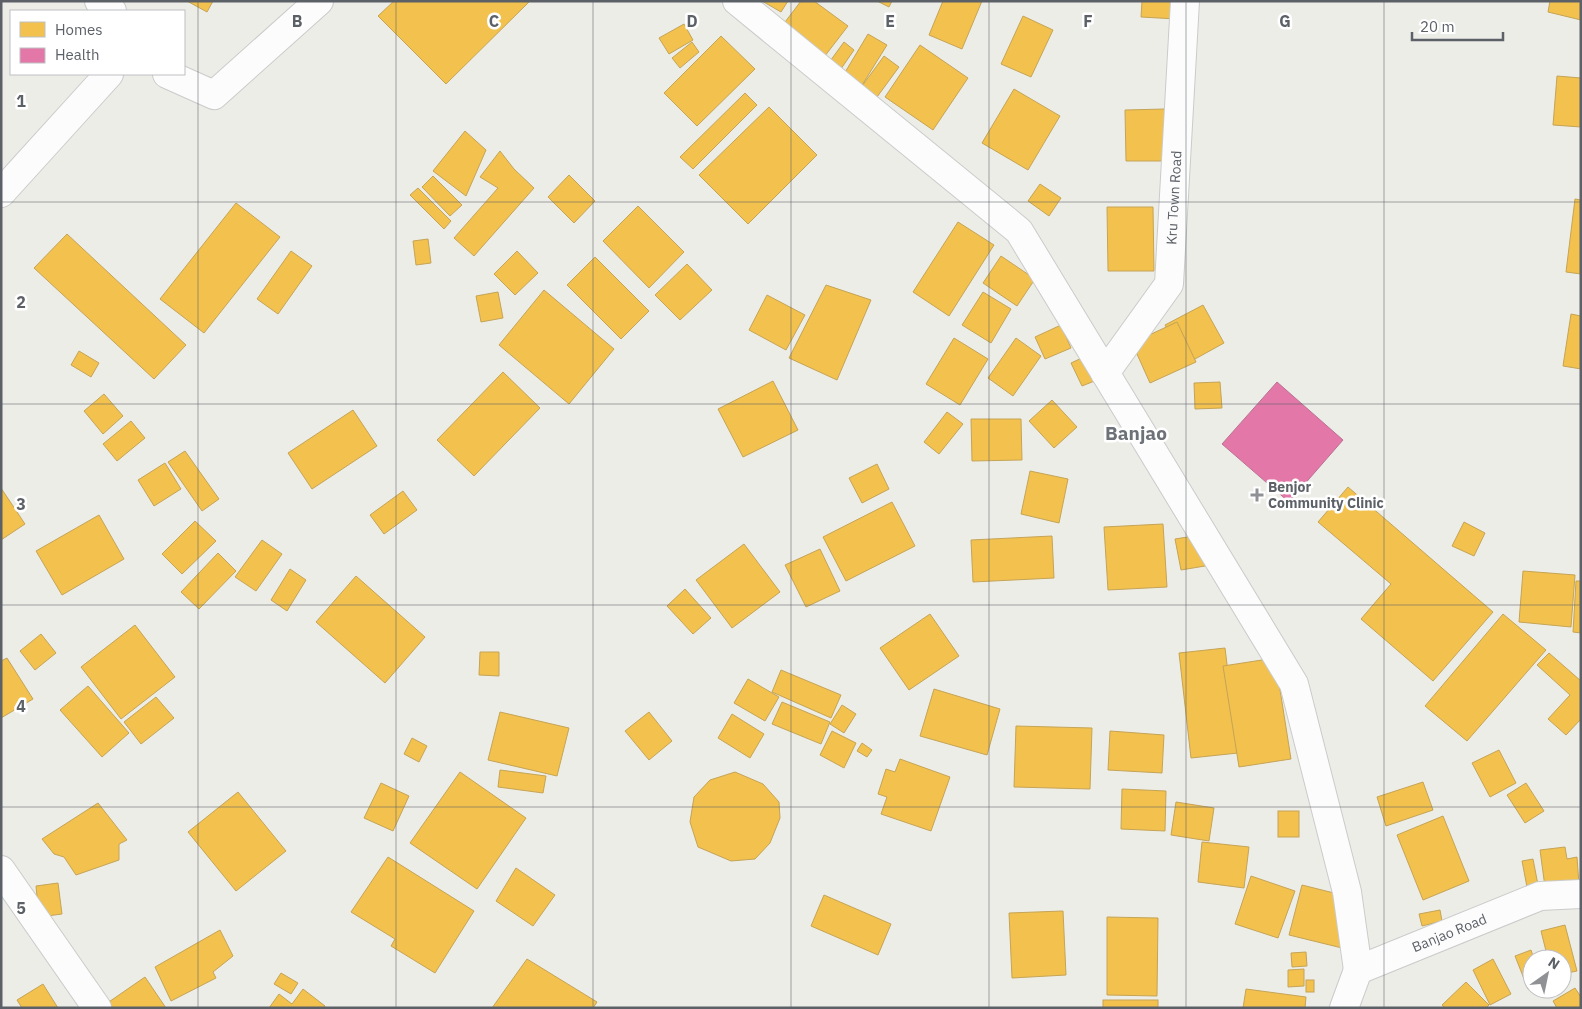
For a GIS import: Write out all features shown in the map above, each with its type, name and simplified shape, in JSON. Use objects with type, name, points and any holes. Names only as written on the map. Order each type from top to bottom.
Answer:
[{"type":"street","points":[[99,1],[111,10]]},
{"type":"street","points":[[169,75],[214,96],[319,1]]},
{"type":"street","points":[[737,1],[1019,230],[1294,684],[1347,892],[1358,970],[1344,1008]]},
{"type":"street","name":"Kru Town Road","points":[[1105,373],[1169,284],[1185,1]]},
{"type":"street","points":[[1,193],[108,75]]},
{"type":"street","points":[[1,870],[97,1008]]},
{"type":"street","name":"Banjao Road","points":[[1358,970],[1540,896],[1581,894]]},
{"type":"building: Homes","points":[[187,1],[213,1],[207,12]]},
{"type":"building: Homes","points":[[394,1],[529,2],[446,84],[378,16]]},
{"type":"building: Homes","points":[[762,1],[788,1],[781,12]]},
{"type":"building: Homes","points":[[801,1],[814,1],[848,26],[821,61],[779,30]]},
{"type":"building: Homes","points":[[877,1],[892,1],[889,7]]},
{"type":"building: Homes","points":[[943,1],[982,1],[962,49],[929,35]]},
{"type":"building: Homes","points":[[1142,1],[1177,1],[1176,19],[1141,17]]},
{"type":"building: Homes","points":[[1550,1],[1581,1],[1581,20],[1548,12]]},
{"type":"building: Homes","points":[[1023,16],[1053,30],[1031,77],[1001,64]]},
{"type":"building: Homes","points":[[684,24],[693,40],[669,54],[659,38]]},
{"type":"building: Homes","points":[[868,34],[887,45],[859,90],[841,79]]},
{"type":"building: Homes","points":[[721,36],[755,69],[697,126],[664,93]]},
{"type":"building: Homes","points":[[692,42],[699,52],[680,68],[672,58]]},
{"type":"building: Homes","points":[[844,42],[854,50],[836,76],[825,68]]},
{"type":"building: Homes","points":[[920,45],[968,78],[933,130],[885,97]]},
{"type":"building: Homes","points":[[884,56],[899,67],[877,97],[862,86]]},
{"type":"building: Homes","points":[[1557,76],[1581,78],[1581,127],[1553,125]]},
{"type":"building: Homes","points":[[1014,89],[1060,116],[1028,170],[982,143]]},
{"type":"building: Homes","points":[[745,93],[757,105],[693,169],[680,157]]},
{"type":"building: Homes","points":[[769,107],[817,155],[748,224],[699,175]]},
{"type":"building: Homes","points":[[1165,109],[1165,161],[1126,161],[1125,110]]},
{"type":"building: Homes","points":[[465,131],[486,150],[466,196],[433,171]]},
{"type":"building: Homes","points":[[500,151],[514,169],[534,188],[474,256],[454,238],[498,188],[480,177]]},
{"type":"building: Homes","points":[[569,175],[595,201],[574,223],[548,197]]},
{"type":"building: Homes","points":[[433,176],[462,205],[450,216],[422,187]]},
{"type":"building: Homes","points":[[1040,184],[1061,198],[1049,216],[1028,201]]},
{"type":"building: Homes","points":[[418,188],[451,221],[444,229],[410,195]]},
{"type":"building: Homes","points":[[1575,199],[1581,200],[1581,274],[1566,272]]},
{"type":"building: Homes","points":[[236,203],[280,237],[204,333],[160,299]]},
{"type":"building: Homes","points":[[638,206],[684,252],[649,288],[603,241]]},
{"type":"building: Homes","points":[[1107,207],[1153,207],[1154,271],[1108,271]]},
{"type":"building: Homes","points":[[958,222],[994,245],[949,316],[913,292]]},
{"type":"building: Homes","points":[[67,234],[186,345],[154,379],[34,268]]},
{"type":"building: Homes","points":[[428,239],[431,263],[416,265],[413,241]]},
{"type":"building: Homes","points":[[291,251],[312,266],[278,314],[257,299]]},
{"type":"building: Homes","points":[[517,251],[538,273],[515,295],[494,274]]},
{"type":"building: Homes","points":[[1001,256],[1035,279],[1017,306],[983,283]]},
{"type":"building: Homes","points":[[595,257],[649,311],[621,339],[567,285]]},
{"type":"building: Homes","points":[[687,264],[712,290],[680,320],[655,295]]},
{"type":"building: Homes","points":[[826,285],[871,300],[837,380],[789,358]]},
{"type":"building: Homes","points":[[544,290],[614,349],[569,404],[499,345]]},
{"type":"building: Homes","points":[[498,292],[503,318],[481,322],[476,296]]},
{"type":"building: Homes","points":[[983,292],[1011,309],[991,343],[962,325]]},
{"type":"building: Homes","points":[[767,295],[805,315],[786,350],[749,330]]},
{"type":"building: Homes","points":[[1203,305],[1224,343],[1186,364],[1165,325]]},
{"type":"building: Homes","points":[[1571,314],[1581,316],[1581,369],[1563,366]]},
{"type":"building: Homes","points":[[1177,322],[1196,362],[1150,383],[1132,343]]},
{"type":"building: Homes","points":[[1061,325],[1071,348],[1045,359],[1035,337]]},
{"type":"building: Homes","points":[[954,338],[988,359],[960,405],[926,384]]},
{"type":"building: Homes","points":[[1016,338],[1041,356],[1013,396],[988,378]]},
{"type":"building: Homes","points":[[79,351],[99,363],[91,377],[71,365]]},
{"type":"building: Homes","points":[[1086,356],[1097,380],[1082,386],[1071,363]]},
{"type":"building: Homes","points":[[503,372],[540,408],[474,476],[437,440]]},
{"type":"building: Homes","points":[[773,381],[798,430],[743,457],[718,409]]},
{"type":"building: Homes","points":[[1220,382],[1222,408],[1195,409],[1194,383]]},
{"type":"building: Homes","points":[[104,394],[123,416],[103,434],[84,411]]},
{"type":"building: Homes","points":[[1052,400],[1077,427],[1054,448],[1029,421]]},
{"type":"building: Homes","points":[[353,410],[377,446],[312,489],[288,453]]},
{"type":"building: Homes","points":[[947,412],[963,424],[939,454],[924,442]]},
{"type":"building: Homes","points":[[971,419],[1021,419],[1022,460],[972,461]]},
{"type":"building: Homes","points":[[131,421],[145,438],[117,461],[103,444]]},
{"type":"building: Homes","points":[[185,451],[219,499],[202,511],[168,462]]},
{"type":"building: Homes","points":[[165,463],[181,489],[154,506],[138,480]]},
{"type":"building: Homes","points":[[877,464],[889,489],[862,503],[849,478]]},
{"type":"building: Homes","points":[[1030,471],[1068,479],[1059,523],[1021,514]]},
{"type":"building: Homes","points":[[1348,487],[1493,612],[1433,681],[1361,619],[1391,584],[1318,522]]},
{"type":"building: Homes","points":[[1,488],[25,524],[1,540]]},
{"type":"building: Homes","points":[[403,491],[417,510],[384,534],[370,515]]},
{"type":"building: Homes","points":[[892,502],[915,546],[846,581],[823,537]]},
{"type":"building: Homes","points":[[99,515],[124,559],[62,595],[36,551]]},
{"type":"building: Homes","points":[[195,521],[216,541],[182,574],[162,554]]},
{"type":"building: Homes","points":[[1464,522],[1485,533],[1474,556],[1452,546]]},
{"type":"building: Homes","points":[[1163,524],[1167,587],[1108,590],[1104,527]]},
{"type":"building: Homes","points":[[1206,534],[1211,565],[1181,570],[1175,539]]},
{"type":"building: Homes","points":[[1052,536],[1054,578],[973,582],[971,540]]},
{"type":"building: Homes","points":[[262,540],[282,554],[256,591],[235,577]]},
{"type":"building: Homes","points":[[744,544],[780,592],[732,628],[696,580]]},
{"type":"building: Homes","points":[[820,549],[840,591],[806,607],[785,565]]},
{"type":"building: Homes","points":[[218,553],[236,571],[199,609],[181,592]]},
{"type":"building: Homes","points":[[290,569],[306,580],[287,611],[271,600]]},
{"type":"building: Homes","points":[[1523,571],[1575,575],[1571,627],[1519,622]]},
{"type":"building: Homes","points":[[356,576],[425,637],[385,683],[316,622]]},
{"type":"building: Homes","points":[[1576,581],[1581,581],[1581,633],[1573,632]]},
{"type":"building: Homes","points":[[685,589],[711,618],[693,634],[667,606]]},
{"type":"building: Homes","points":[[930,614],[959,656],[909,690],[880,648]]},
{"type":"building: Homes","points":[[1503,614],[1546,650],[1467,741],[1425,706]]},
{"type":"building: Homes","points":[[135,625],[175,677],[121,719],[81,667]]},
{"type":"building: Homes","points":[[41,634],[56,653],[35,670],[20,651]]},
{"type":"building: Homes","points":[[1225,648],[1238,753],[1191,758],[1179,653]]},
{"type":"building: Homes","points":[[480,652],[499,652],[499,676],[479,675]]},
{"type":"building: Homes","points":[[1549,653],[1581,681],[1581,719],[1566,735],[1548,719],[1570,695],[1537,665]]},
{"type":"building: Homes","points":[[7,658],[33,699],[1,718],[1,661]]},
{"type":"building: Homes","points":[[1275,658],[1291,759],[1239,767],[1223,666]]},
{"type":"building: Homes","points":[[781,670],[841,695],[831,718],[772,692]]},
{"type":"building: Homes","points":[[748,679],[779,697],[765,721],[734,703]]},
{"type":"building: Homes","points":[[88,686],[129,733],[102,757],[60,710]]},
{"type":"building: Homes","points":[[934,689],[1000,709],[987,755],[920,736]]},
{"type":"building: Homes","points":[[156,697],[174,718],[141,744],[124,722]]},
{"type":"building: Homes","points":[[782,702],[830,722],[821,744],[772,724]]},
{"type":"building: Homes","points":[[842,705],[856,714],[844,733],[830,724]]},
{"type":"building: Homes","points":[[500,712],[569,728],[557,776],[488,760]]},
{"type":"building: Homes","points":[[649,712],[672,741],[649,760],[625,731]]},
{"type":"building: Homes","points":[[732,714],[764,734],[750,758],[718,738]]},
{"type":"building: Homes","points":[[1016,726],[1092,728],[1090,789],[1014,787]]},
{"type":"building: Homes","points":[[832,731],[856,743],[844,768],[820,755]]},
{"type":"building: Homes","points":[[1110,731],[1164,735],[1162,773],[1108,770]]},
{"type":"building: Homes","points":[[412,738],[427,746],[419,762],[404,754]]},
{"type":"building: Homes","points":[[862,743],[872,750],[867,757],[857,751]]},
{"type":"building: Homes","points":[[1499,750],[1516,783],[1490,797],[1472,763]]},
{"type":"building: Homes","points":[[900,759],[950,777],[931,831],[881,814],[887,797],[878,794],[886,769],[895,772]]},
{"type":"building: Homes","points":[[500,770],[546,776],[543,793],[498,787]]},
{"type":"building: Homes","points":[[460,772],[526,818],[477,889],[410,843]]},
{"type":"building: Homes","points":[[735,772],[763,784],[779,802],[780,818],[770,843],[755,859],[731,861],[698,847],[690,822],[694,797],[710,780]]},
{"type":"building: Homes","points":[[1423,782],[1433,810],[1386,826],[1377,797]]},
{"type":"building: Homes","points":[[381,783],[409,796],[393,831],[364,818]]},
{"type":"building: Homes","points":[[1526,783],[1544,811],[1525,823],[1507,795]]},
{"type":"building: Homes","points":[[1122,789],[1166,791],[1165,831],[1121,829]]},
{"type":"building: Homes","points":[[238,792],[286,851],[236,891],[188,832]]},
{"type":"building: Homes","points":[[1176,802],[1214,808],[1209,841],[1171,835]]},
{"type":"building: Homes","points":[[98,803],[127,840],[119,844],[119,860],[76,875],[64,857],[54,854],[42,839]]},
{"type":"building: Homes","points":[[1278,811],[1299,811],[1299,837],[1278,837]]},
{"type":"building: Homes","points":[[1443,816],[1469,881],[1423,900],[1397,835]]},
{"type":"building: Homes","points":[[1202,842],[1249,847],[1244,888],[1198,882]]},
{"type":"building: Homes","points":[[1565,847],[1567,859],[1577,857],[1579,884],[1545,887],[1540,850]]},
{"type":"building: Homes","points":[[388,857],[474,911],[435,973],[391,946],[395,939],[351,912]]},
{"type":"building: Homes","points":[[1533,859],[1538,885],[1527,887],[1522,861]]},
{"type":"building: Homes","points":[[516,868],[555,895],[533,926],[496,901]]},
{"type":"building: Homes","points":[[1251,876],[1295,891],[1278,938],[1235,924]]},
{"type":"building: Homes","points":[[58,883],[62,914],[39,917],[36,886]]},
{"type":"building: Homes","points":[[1302,885],[1354,898],[1342,948],[1289,935]]},
{"type":"building: Homes","points":[[824,895],[891,924],[878,955],[811,926]]},
{"type":"building: Homes","points":[[1440,910],[1442,921],[1422,926],[1419,914]]},
{"type":"building: Homes","points":[[1063,911],[1066,975],[1012,978],[1009,913]]},
{"type":"building: Homes","points":[[1107,917],[1158,918],[1157,996],[1107,995]]},
{"type":"building: Homes","points":[[1565,925],[1571,949],[1546,949],[1541,931]]},
{"type":"building: Homes","points":[[220,930],[233,956],[213,972],[216,978],[171,1001],[155,967]]},
{"type":"building: Homes","points":[[1306,952],[1307,966],[1292,967],[1291,953]]},
{"type":"building: Homes","points":[[1572,952],[1577,971],[1572,972]]},
{"type":"building: Homes","points":[[1522,953],[1522,974],[1515,956]]},
{"type":"building: Homes","points":[[527,959],[597,1002],[593,1008],[492,1008]]},
{"type":"building: Homes","points":[[1493,959],[1511,994],[1490,1005],[1473,970]]},
{"type":"building: Homes","points":[[1304,969],[1304,986],[1288,987],[1288,970]]},
{"type":"building: Homes","points":[[281,973],[298,983],[291,994],[274,984]]},
{"type":"building: Homes","points":[[145,977],[166,1008],[104,1008],[103,1006]]},
{"type":"building: Homes","points":[[1306,980],[1314,980],[1314,992],[1306,992]]},
{"type":"building: Homes","points":[[1466,982],[1489,1005],[1486,1008],[1445,1008],[1442,1005]]},
{"type":"building: Homes","points":[[43,984],[58,1008],[22,1008],[17,1000]]},
{"type":"building: Homes","points":[[1575,988],[1581,997],[1581,1008],[1557,1008],[1553,1001],[1556,999],[1572,999],[1572,990]]},
{"type":"building: Homes","points":[[303,989],[325,1006],[324,1008],[269,1008],[279,994],[292,1004]]},
{"type":"building: Homes","points":[[1246,989],[1306,997],[1305,1008],[1243,1008]]},
{"type":"building: Homes","points":[[1103,1000],[1158,1000],[1158,1008],[1103,1008]]},
{"type":"building: Health","name":"Benjor Community Clinic","points":[[1277,382],[1343,440],[1289,502],[1222,444]]},
{"type":"place","name":"Benjor Community Clinic","points":[[1257,495]]},
{"type":"district","name":"Banjao","points":[[1136,433]]}]
